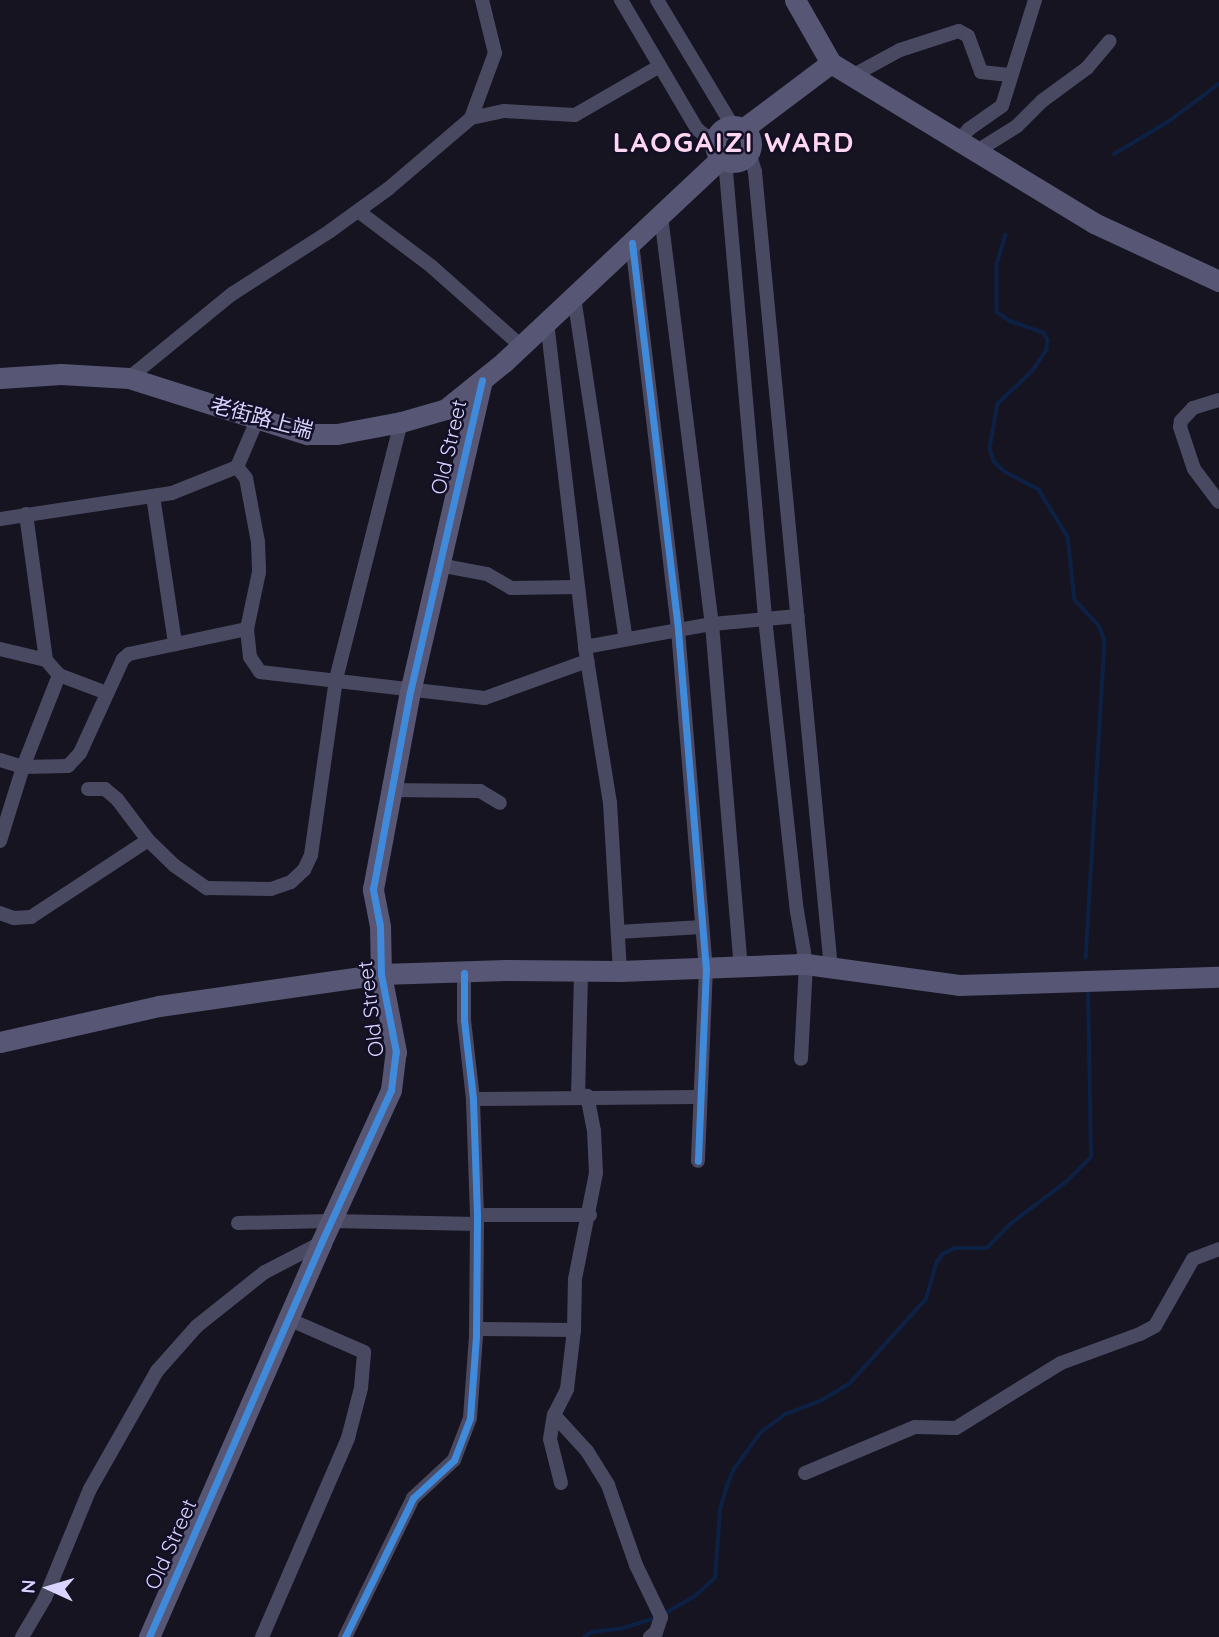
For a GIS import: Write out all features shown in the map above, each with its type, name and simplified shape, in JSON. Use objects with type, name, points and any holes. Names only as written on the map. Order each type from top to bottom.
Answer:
[{"type":"main road","points":[[795,0],[831,63],[1094,223],[1219,281]]},
{"type":"main road","points":[[738,127],[750,139],[749,152],[739,161],[720,154],[718,133],[738,127],[831,63]]},
{"type":"main road","name":"老街路上端","points":[[6,376],[61,374],[129,378],[307,434],[337,434],[401,422],[446,409],[574,297],[661,216],[720,154]]},
{"type":"main road","name":"Old Street","points":[[149,1637],[321,1243],[391,1090],[396,1052],[381,974],[380,926],[373,889],[389,790],[482,380]]},
{"type":"main road","points":[[0,1042],[159,1006],[381,974],[620,971],[807,964],[959,985],[1219,977]]},
{"type":"street","points":[[471,118],[495,53],[482,0]]},
{"type":"street","points":[[621,0],[697,129],[720,154],[765,618],[797,911],[807,964],[801,1059]]},
{"type":"street","points":[[657,0],[738,127]]},
{"type":"street","points":[[1035,0],[1009,75],[1002,106],[969,129],[969,145],[1017,125],[1042,101],[1087,68],[1110,41]]},
{"type":"street","points":[[854,75],[900,50],[959,32],[968,36],[981,72],[1009,75]]},
{"type":"street","points":[[129,378],[232,294],[358,211],[471,118],[504,111],[575,115],[660,66]]},
{"type":"street","points":[[749,152],[755,172],[831,968]]},
{"type":"street","points":[[358,211],[423,260],[521,346]]},
{"type":"street","points":[[661,216],[712,624],[741,966]]},
{"type":"street","points":[[632,243],[678,630],[706,968],[698,1097],[698,1161]]},
{"type":"street","points":[[574,297],[626,639]]},
{"type":"street","points":[[547,322],[586,654],[610,803],[620,971]]},
{"type":"street","points":[[1219,400],[1193,408],[1181,421],[1180,427],[1194,469],[1219,502]]},
{"type":"street","points":[[0,519],[153,496],[203,483],[237,467],[258,418]]},
{"type":"street","points":[[88,789],[105,789],[117,799],[148,840],[175,866],[207,888],[271,889],[291,882],[304,870],[311,855],[336,679],[401,422]]},
{"type":"street","points":[[237,467],[246,478],[258,542],[259,572],[247,629],[250,657],[260,673],[336,679],[410,692],[485,698],[626,639],[712,624],[798,616]]},
{"type":"street","points":[[153,496],[175,644]]},
{"type":"street","points":[[26,514],[46,660],[59,675],[107,693]]},
{"type":"street","points":[[439,565],[487,574],[510,588],[578,587]]},
{"type":"street","points":[[0,760],[23,767],[68,766],[75,762],[122,659],[130,654],[247,629]]},
{"type":"street","points":[[0,649],[46,660]]},
{"type":"street","points":[[0,841],[23,767],[59,675]]},
{"type":"street","points":[[389,790],[480,791],[500,803]]},
{"type":"street","points":[[0,913],[14,918],[31,917],[148,840]]},
{"type":"street","points":[[618,932],[702,927]]},
{"type":"street","points":[[561,1483],[550,1439],[554,1415],[567,1389],[574,1330],[575,1279],[590,1215],[596,1173],[594,1131],[582,1096],[581,970]]},
{"type":"street","points":[[345,1637],[413,1498],[454,1460],[470,1418],[476,1329],[477,1219],[472,1099],[464,1020],[464,974]]},
{"type":"street","points":[[472,1099],[698,1097]]},
{"type":"street","points":[[238,1223],[590,1215]]},
{"type":"street","points":[[22,1637],[45,1598],[90,1489],[157,1371],[197,1326],[265,1272],[321,1243]]},
{"type":"street","points":[[805,1472],[915,1427],[956,1428],[1061,1363],[1140,1334],[1154,1326],[1193,1259],[1219,1249]]},
{"type":"street","points":[[262,1637],[348,1438],[361,1388],[364,1352],[288,1319]]},
{"type":"street","points":[[476,1329],[574,1330]]},
{"type":"street","points":[[554,1415],[587,1451],[608,1485],[650,1598],[661,1617],[656,1633],[650,1637]]},
{"type":"waterway","points":[[1114,154],[1168,122],[1219,84]]},
{"type":"waterway","points":[[1006,235],[997,265],[997,312],[1010,321],[1044,333],[1048,340],[1047,350],[1033,371],[998,404],[990,448],[994,461],[1004,471],[1039,490],[1068,537],[1075,600],[1099,626],[1105,640],[1086,957]]},
{"type":"waterway","points":[[662,1615],[696,1595],[715,1578],[720,1510],[727,1486],[734,1469],[761,1432],[786,1414],[822,1400],[849,1384],[926,1299],[936,1263],[943,1254],[955,1248],[987,1248],[1009,1225],[1066,1182],[1091,1157],[1088,990]]},
{"type":"waterway","points":[[584,1637],[592,1632],[623,1628],[655,1618]]},
{"type":"cycle path","points":[[632,243],[678,630],[706,968],[698,1161]]},
{"type":"cycle path","points":[[149,1637],[321,1243],[391,1090],[396,1052],[381,974],[380,926],[373,889],[410,692],[482,380]]},
{"type":"cycle path","points":[[345,1637],[413,1498],[454,1460],[470,1418],[476,1336],[477,1215],[473,1099],[464,1020],[464,973]]},
{"type":"district","name":"LAOGAIZI WARD","points":[[734,142]]}]
